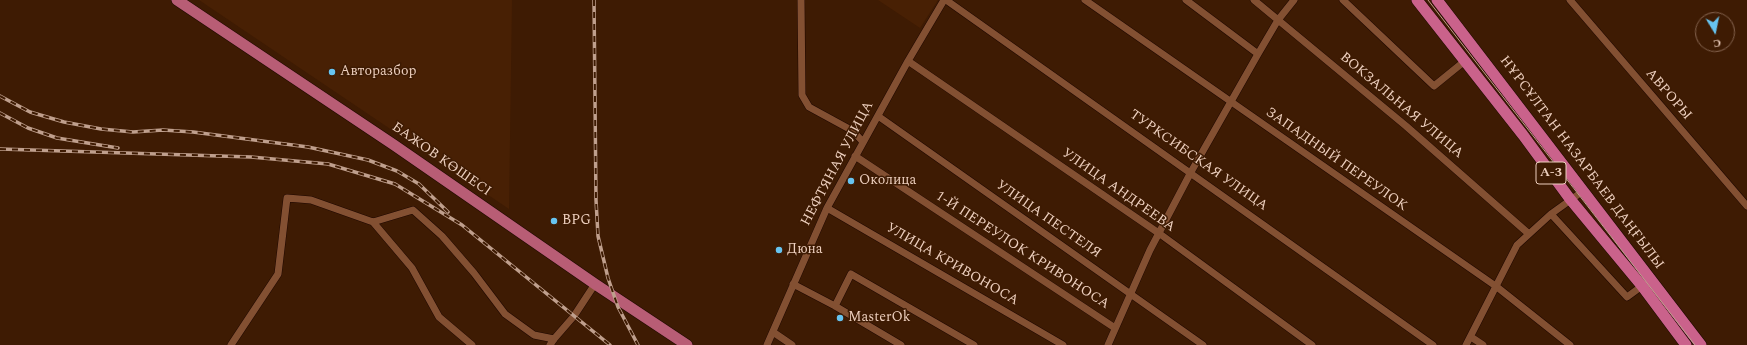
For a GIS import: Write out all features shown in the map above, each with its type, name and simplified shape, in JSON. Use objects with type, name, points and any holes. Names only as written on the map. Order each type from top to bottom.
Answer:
[{"type":"highway","name":"НҰРСҰЛТАН НАЗАРБАЕВ ДАҢҒЫЛЫ","points":[[1417,0],[1466,60],[1570,199],[1642,286],[1686,345]]},
{"type":"highway","name":"НҰРСҰЛТАН НАЗАРБАЕВ ДАҢҒЫЛЫ","points":[[1437,0],[1701,345]]},
{"type":"main road","name":"БАЖОВ КӨШЕСІ","points":[[177,0],[394,145],[595,284],[687,345]]},
{"type":"street","points":[[802,0],[802,95],[809,107],[852,131],[863,142]]},
{"type":"street","name":"НЕФТЯНАЯ УЛИЦА","points":[[767,345],[827,208],[908,61],[945,0]]},
{"type":"street","name":"ТУРКСИБСКАЯ УЛИЦА","points":[[945,0],[1191,172],[1433,345]]},
{"type":"street","name":"ЗАПАДНЫЙ ПЕРЕУЛОК","points":[[1085,0],[1497,287],[1570,345]]},
{"type":"street","points":[[1186,0],[1258,54]]},
{"type":"street","name":"ВОКЗАЛЬНАЯ УЛИЦА","points":[[1254,0],[1406,126],[1529,234]]},
{"type":"street","points":[[1108,345],[1150,250],[1160,234],[1191,172],[1278,20],[1294,0]]},
{"type":"street","points":[[1343,0],[1434,86],[1466,60]]},
{"type":"street","name":"АВРОРЫ","points":[[1570,0],[1747,206]]},
{"type":"street","name":"УЛИЦА АНДРЕЕВА","points":[[908,61],[1160,234],[1312,345]]},
{"type":"street","name":"УЛИЦА ПЕСТЕЛЯ","points":[[878,116],[1203,345]]},
{"type":"street","name":"1-Й ПЕРЕУЛОК КРИВОНОСА","points":[[855,156],[1115,328]]},
{"type":"street","points":[[1466,345],[1497,287],[1517,245],[1551,214],[1583,191]]},
{"type":"street","points":[[231,345],[278,274],[287,198],[311,200],[372,222],[412,268],[439,317],[472,345]]},
{"type":"street","name":"УЛИЦА КРИВОНОСА","points":[[827,208],[1063,345]]},
{"type":"street","points":[[372,222],[413,210],[442,236],[474,273],[505,314],[534,335],[552,342],[574,316],[595,284]]},
{"type":"street","points":[[1551,214],[1627,297],[1642,286]]},
{"type":"street","points":[[834,306],[851,274],[974,345]]},
{"type":"street","points":[[793,284],[900,345]]},
{"type":"street","points":[[773,332],[792,345]]},
{"type":"street","points":[[1471,336],[1483,345]]},
{"type":"shaded area","points":[[199,0],[512,0],[509,209]]},
{"type":"shaded area","points":[[878,0],[938,0],[920,28]]},
{"type":"tram line","points":[[1428,0],[1695,345]]},
{"type":"railway","points":[[594,0],[596,200],[598,236],[608,278],[618,307],[638,345]]},
{"type":"railway","points":[[0,96],[30,112],[64,122],[101,129],[133,132],[163,130],[193,132],[308,147],[368,160],[397,171],[419,184],[448,212]]},
{"type":"railway","points":[[0,113],[28,128],[57,138],[118,148]]},
{"type":"railway","points":[[0,149],[251,157],[328,164],[395,184],[462,225],[610,345]]},
{"type":"place","name":"Авторазбор","points":[[332,72]]},
{"type":"place","name":"Околица","points":[[851,181]]},
{"type":"place","name":"BPG","points":[[554,221]]},
{"type":"place","name":"Дюна","points":[[779,250]]},
{"type":"place","name":"MasterOk","points":[[840,318]]}]
